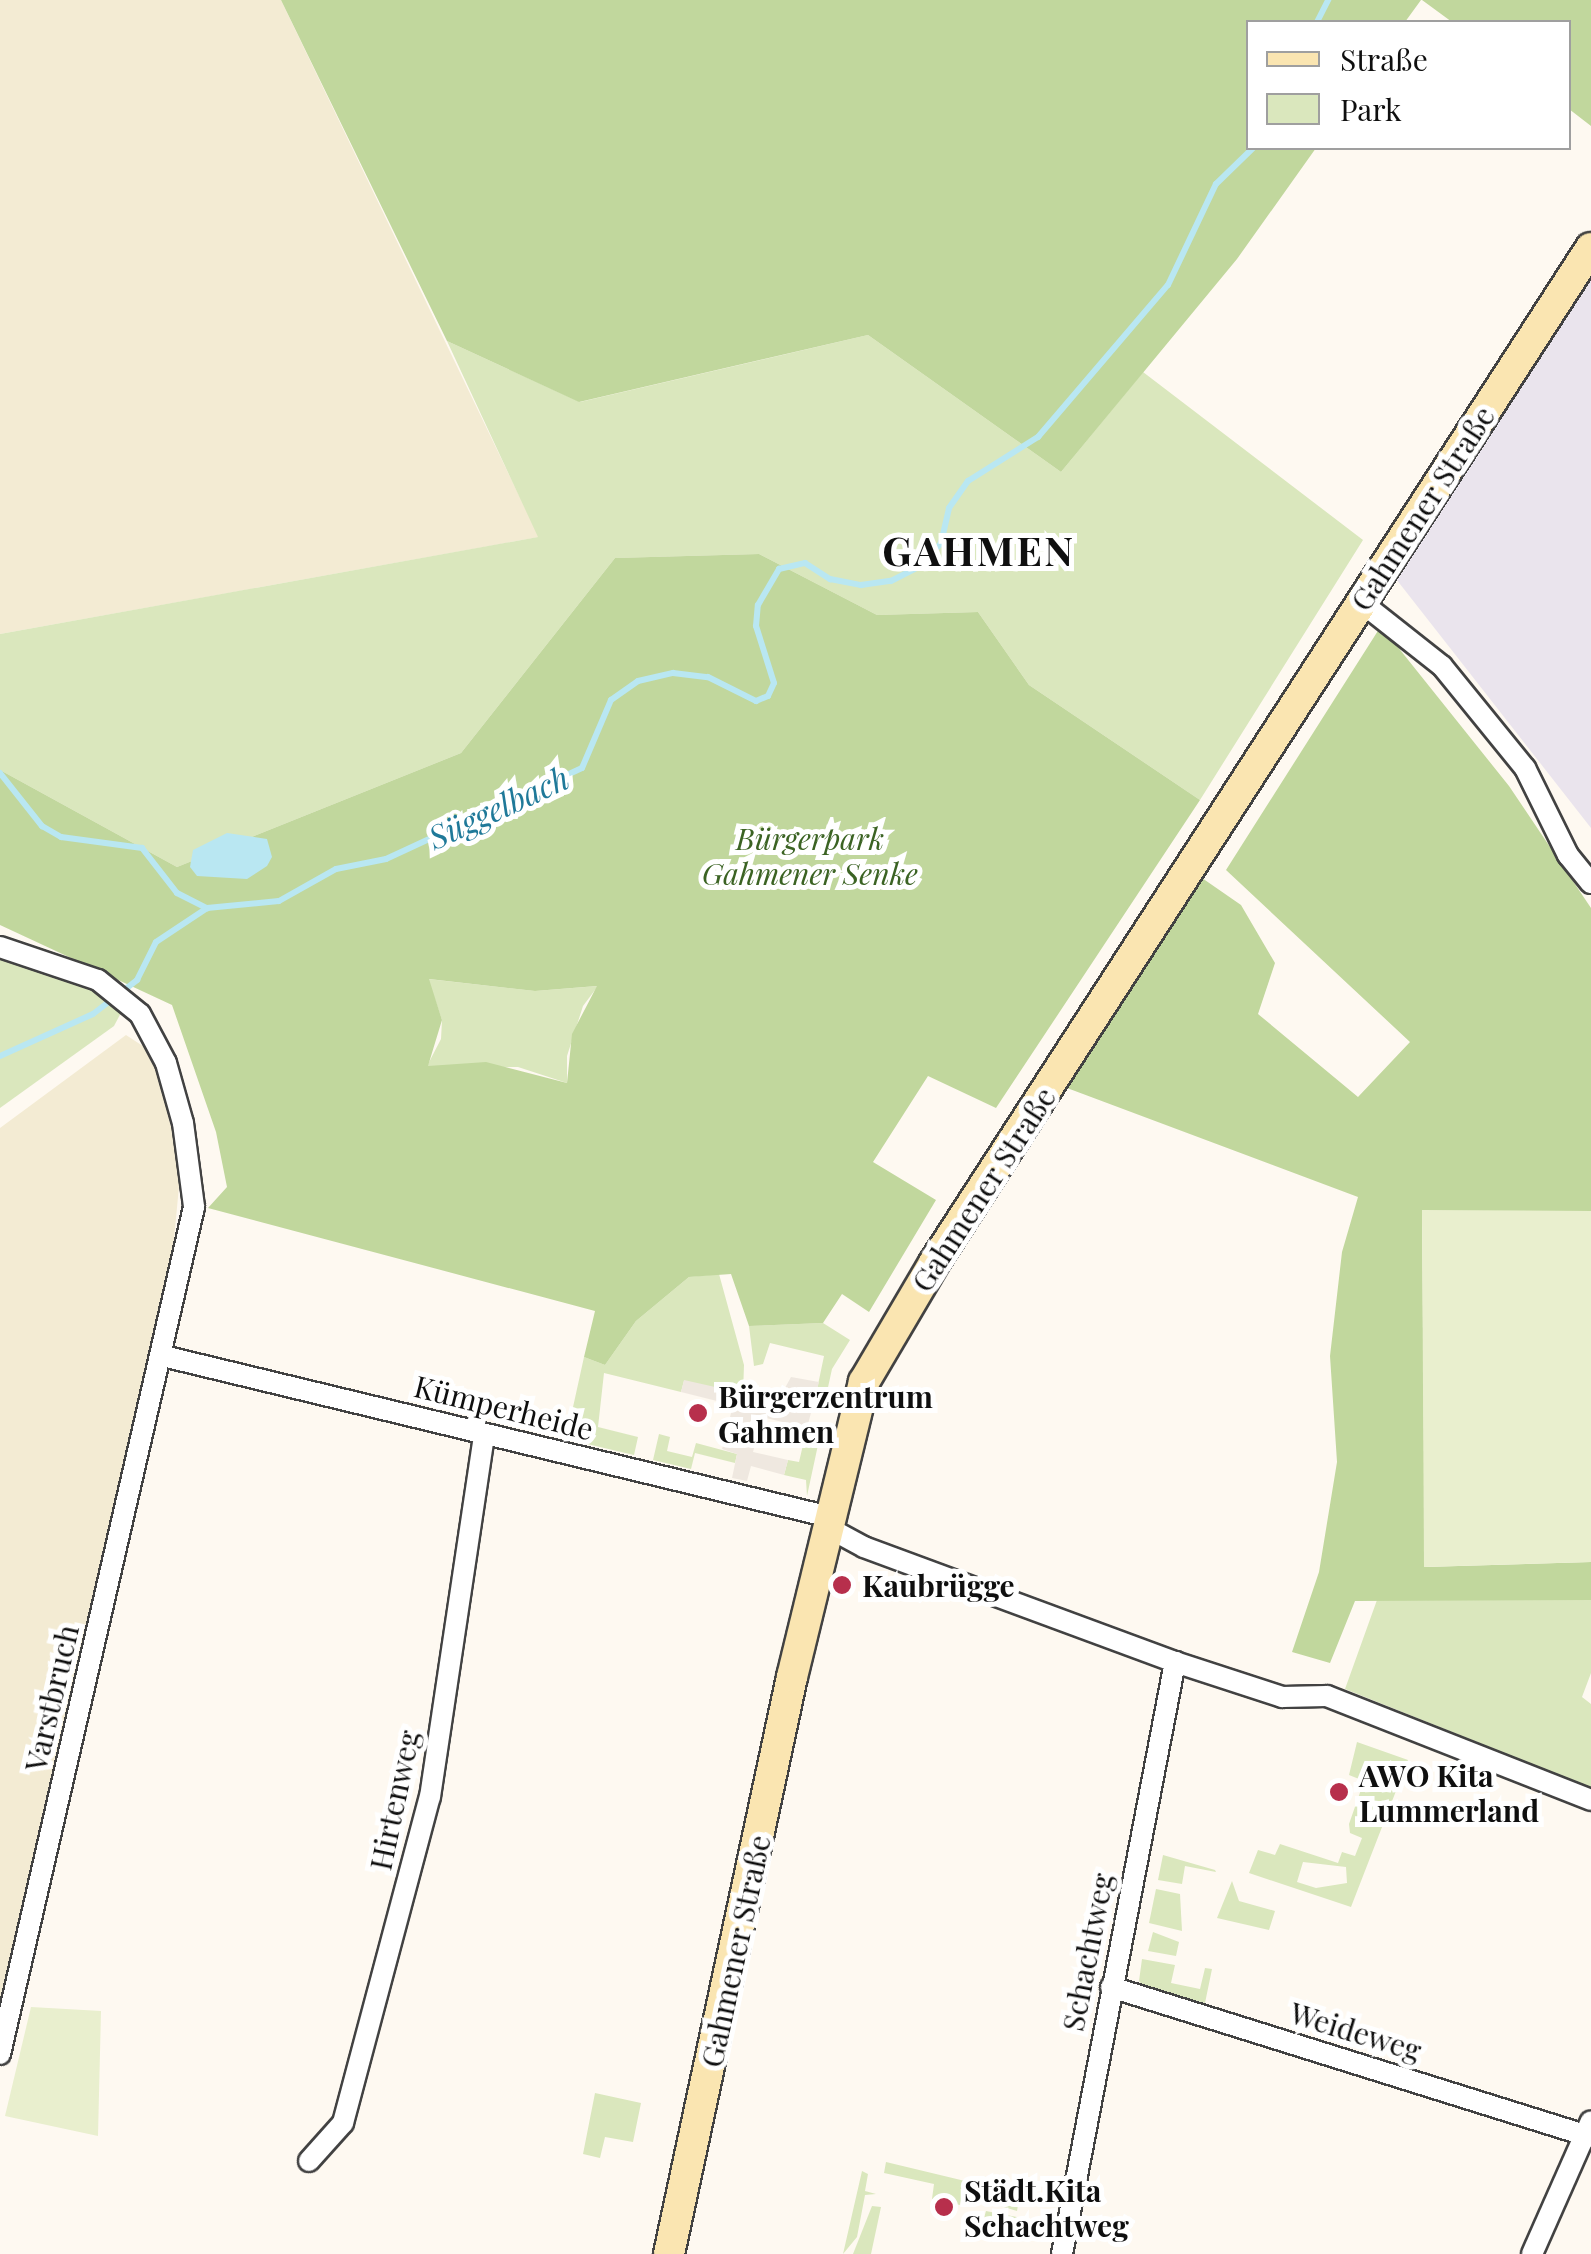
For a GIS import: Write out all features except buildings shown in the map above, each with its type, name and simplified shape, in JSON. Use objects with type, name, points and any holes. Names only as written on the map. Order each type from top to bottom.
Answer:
[{"type":"main road","name":"Gahmener Straße","points":[[669,2254],[828,1522],[864,1382],[880,1350],[1591,248]]},
{"type":"street","points":[[1362,602],[1442,666],[1525,768],[1568,854],[1591,884]]},
{"type":"street","name":"Varstbruch","points":[[0,948],[98,980],[128,1001],[166,1063],[192,1176],[194,1208],[0,2054]]},
{"type":"street","name":"Kümperheide","points":[[163,1356],[828,1522]]},
{"type":"street","name":"Hirtenweg","points":[[309,2162],[344,2123],[430,1797],[484,1434]]},
{"type":"street","points":[[828,1522],[864,1548],[1175,1662],[1282,1697],[1327,1696],[1591,1800]]},
{"type":"street","name":"Schachtweg","points":[[1062,2254],[1175,1662]]},
{"type":"street","name":"Weideweg","points":[[1111,1987],[1589,2130]]},
{"type":"street","points":[[1532,2254],[1589,2130]]},
{"type":"shaded area","points":[[0,0],[281,0],[539,537],[0,634]]},
{"type":"shaded area","points":[[1591,262],[1591,828],[1389,570]]},
{"type":"shaded area","points":[[126,1035],[152,1052],[181,1165],[163,1356],[0,2056],[0,1128]]},
{"type":"shaded area","points":[[791,1377],[819,1382],[807,1428],[762,1417],[753,1452],[788,1460],[784,1475],[751,1466],[747,1481],[732,1478],[737,1454],[722,1449],[733,1405],[681,1392],[684,1380],[769,1399],[774,1408]]},
{"type":"green space","points":[[281,0],[1421,0],[1406,20],[1246,20],[1246,150],[1315,150],[1237,259],[1061,472],[868,335],[579,402],[447,341]]},
{"type":"green space","points":[[1422,0],[1591,0],[1591,126],[1571,111],[1571,20],[1449,20]]},
{"type":"green space","points":[[868,335],[1061,472],[1143,372],[1363,540],[1200,800],[1029,685],[978,612],[877,615],[759,554],[615,558],[461,753],[177,867],[0,770],[0,634],[538,537],[447,341],[580,402]]},
{"type":"green space","name":"Bürgerpark Gahmener Senke","points":[[759,554],[877,615],[978,612],[1029,685],[1200,800],[996,1108],[928,1076],[873,1162],[936,1200],[869,1312],[842,1294],[823,1323],[749,1326],[731,1274],[689,1277],[636,1321],[605,1365],[584,1357],[595,1311],[208,1208],[227,1187],[216,1132],[172,1005],[0,925],[0,770],[177,867],[461,753],[615,558]],"holes":[[[429,979],[535,991],[597,986],[572,1034],[567,1083],[486,1062],[428,1066],[442,1020]]]},
{"type":"green space","points":[[1381,626],[1509,786],[1591,908],[1591,1211],[1422,1211],[1425,1567],[1591,1562],[1591,1600],[1355,1601],[1330,1663],[1292,1652],[1319,1572],[1337,1462],[1330,1356],[1342,1252],[1358,1197],[1067,1088],[1202,878],[1241,905],[1275,963],[1258,1014],[1358,1097],[1410,1042],[1226,870]]},
{"type":"green space","points":[[0,951],[93,985],[123,1009],[114,1026],[0,1108]]},
{"type":"green space","points":[[428,979],[535,991],[598,986],[583,1006],[567,1056],[567,1083],[518,1067],[427,1066],[441,1039],[442,1020]]},
{"type":"green space","points":[[1422,1210],[1591,1211],[1591,1562],[1424,1567]]},
{"type":"green space","points":[[719,1274],[744,1365],[743,1394],[684,1381],[681,1392],[604,1373],[598,1427],[638,1437],[634,1455],[566,1439],[584,1357],[605,1365],[636,1321],[689,1277]]},
{"type":"green space","points":[[823,1323],[850,1340],[832,1369],[825,1401],[815,1399],[824,1356],[770,1343],[763,1364],[754,1366],[749,1326]]},
{"type":"green space","points":[[807,1428],[821,1431],[807,1496],[806,1480],[784,1475],[788,1460],[799,1462]]},
{"type":"green space","points":[[659,1434],[670,1437],[667,1451],[692,1457],[696,1443],[737,1454],[735,1463],[695,1453],[691,1469],[653,1460]]},
{"type":"green space","points":[[1377,1600],[1591,1600],[1591,1673],[1582,1697],[1591,1704],[1591,1788],[1345,1689]]},
{"type":"green space","points":[[1357,1742],[1408,1760],[1351,1907],[1249,1873],[1258,1850],[1275,1855],[1280,1844],[1338,1863],[1342,1852],[1355,1856],[1362,1838],[1350,1833],[1349,1824],[1364,1781],[1349,1775]],"holes":[[[1303,1862],[1346,1867],[1347,1883],[1316,1888],[1297,1882]]]},
{"type":"green space","points":[[1163,1855],[1216,1872],[1185,1866],[1182,1884],[1158,1880]]},
{"type":"green space","points":[[1232,1881],[1239,1901],[1275,1911],[1269,1930],[1217,1918]]},
{"type":"green space","points":[[1156,1889],[1180,1894],[1182,1931],[1149,1923]]},
{"type":"green space","points":[[1153,1932],[1179,1942],[1176,1956],[1148,1951]]},
{"type":"green space","points":[[1142,1959],[1175,1965],[1171,1983],[1200,1989],[1205,1968],[1212,1969],[1205,2003],[1145,1988],[1139,1981]]},
{"type":"green space","points":[[31,2007],[101,2011],[98,2136],[5,2116]]},
{"type":"green space","points":[[595,2093],[641,2103],[633,2142],[605,2137],[600,2158],[583,2154]]},
{"type":"green space","points":[[886,2162],[965,2181],[960,2205],[932,2199],[934,2184],[884,2173]]},
{"type":"green space","points":[[862,2171],[868,2174],[865,2191],[876,2194],[865,2195],[857,2237],[843,2254]]},
{"type":"green space","points":[[974,2183],[1020,2192],[1017,2211],[971,2197]]},
{"type":"green space","points":[[872,2206],[881,2207],[871,2254],[853,2254]]},
{"type":"green space","points":[[986,2211],[1052,2224],[1048,2239],[1028,2235],[1029,2227],[984,2218]]},
{"type":"water","points":[[227,833],[267,839],[272,857],[267,866],[247,879],[197,876],[190,867],[193,850]]},
{"type":"waterway","name":"Süggelbach","points":[[1318,20],[1328,0]]},
{"type":"waterway","name":"Süggelbach","points":[[0,1056],[93,1014],[137,980],[156,942],[207,908],[279,901],[336,869],[386,859],[582,768],[611,700],[638,681],[673,673],[708,677],[756,701],[768,696],[774,683],[756,626],[758,605],[779,569],[805,563],[830,579],[861,585],[891,581],[922,565],[941,543],[949,508],[968,481],[1038,437],[1168,285],[1216,184],[1251,150]]},
{"type":"waterway","points":[[0,773],[42,826],[61,837],[142,848],[177,893],[207,908]]},
{"type":"place","name":"Bürgerzentrum Gahmen","points":[[698,1413]]},
{"type":"place","name":"Kaubrügge","points":[[842,1585]]},
{"type":"place","name":"AWO Kita Lummerland","points":[[1339,1792]]},
{"type":"place","name":"Städt.Kita Schachtweg","points":[[944,2207]]},
{"type":"district","name":"GAHMEN","points":[[979,550]]}]
